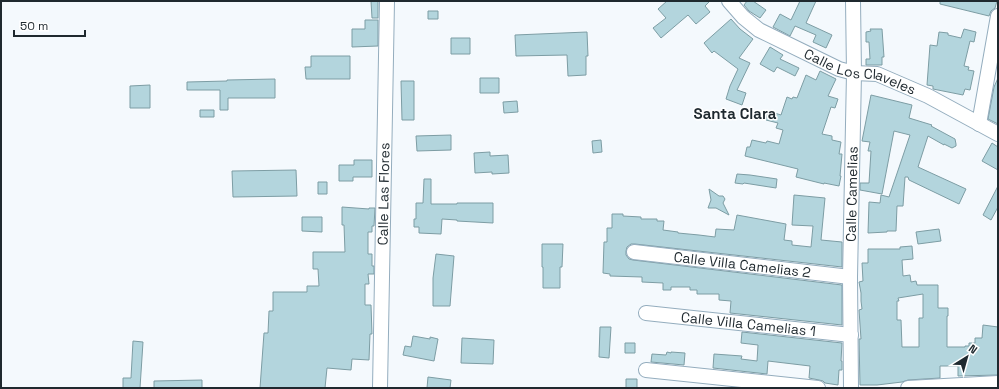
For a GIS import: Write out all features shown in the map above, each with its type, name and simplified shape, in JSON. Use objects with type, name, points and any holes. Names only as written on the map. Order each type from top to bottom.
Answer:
[{"type":"street","name":"Calle Las Flores","points":[[380,388],[387,1]]},
{"type":"street","name":"Calle Los Claveles","points":[[729,1],[742,17],[758,30],[839,69],[854,73],[877,74],[928,96],[998,134]]},
{"type":"street","name":"Calle Camelias","points":[[851,388],[850,277],[854,1]]},
{"type":"street","points":[[979,124],[998,16]]},
{"type":"street","name":"Calle Villa Camelias 2","points":[[634,252],[850,277]]},
{"type":"street","name":"Calle Villa Camelias 1","points":[[646,313],[851,336]]},
{"type":"street","points":[[646,370],[818,388]]},
{"type":"street","points":[[908,388],[998,382]]},
{"type":"building","points":[[371,1],[378,1],[378,18],[372,18]]},
{"type":"building","points":[[667,1],[710,1],[705,6],[710,12],[696,24],[688,15],[661,38],[653,28],[666,18],[658,9]]},
{"type":"building","points":[[747,1],[753,1],[766,10],[760,18],[749,11],[744,5]]},
{"type":"building","points":[[800,1],[816,1],[806,23],[832,35],[826,48],[813,42],[816,35],[795,26],[790,36],[773,27],[780,14],[791,20]]},
{"type":"building","points":[[940,1],[997,1],[995,8],[991,11],[989,16],[940,4]]},
{"type":"building","points":[[428,11],[438,11],[438,19],[428,19]]},
{"type":"building","points":[[731,19],[740,29],[753,39],[739,58],[750,63],[737,90],[746,93],[742,105],[726,99],[738,69],[714,51],[712,53],[704,43]]},
{"type":"building","points":[[365,20],[378,20],[378,46],[352,47],[352,29],[365,29]]},
{"type":"building","points":[[870,29],[882,29],[884,57],[882,57],[882,65],[866,65],[866,59],[870,59],[869,42],[866,42],[866,32],[871,31]]},
{"type":"building","points":[[964,29],[976,32],[974,42],[970,41],[964,66],[969,67],[968,70],[974,71],[970,90],[965,89],[963,95],[933,89],[933,86],[927,85],[930,45],[937,46],[939,32],[948,33],[948,35],[961,38]]},
{"type":"building","points":[[587,32],[588,56],[586,56],[586,75],[568,76],[567,55],[516,56],[515,35]]},
{"type":"building","points":[[451,38],[470,38],[470,54],[451,54]]},
{"type":"building","points":[[770,47],[783,55],[780,59],[799,68],[795,76],[777,67],[774,72],[760,64]]},
{"type":"building","points":[[311,56],[350,56],[350,79],[306,79],[305,67],[311,67]]},
{"type":"building","points":[[820,71],[836,79],[828,96],[838,99],[835,108],[831,107],[822,134],[832,136],[832,140],[841,142],[839,154],[842,154],[841,176],[839,186],[796,177],[798,169],[745,156],[747,147],[750,147],[752,140],[766,143],[767,141],[779,144],[783,130],[776,128],[778,123],[766,120],[768,111],[781,115],[787,97],[792,99],[793,97],[797,98],[806,75],[816,80]]},
{"type":"building","points":[[480,78],[499,78],[499,93],[480,93]]},
{"type":"building","points":[[998,78],[998,124],[988,119],[994,87]]},
{"type":"building","points":[[275,79],[275,98],[228,98],[228,110],[220,110],[220,90],[187,90],[187,82]]},
{"type":"building","points":[[401,81],[414,81],[414,120],[402,120]]},
{"type":"building","points":[[150,85],[150,108],[130,108],[130,86]]},
{"type":"building","points":[[871,95],[912,105],[909,118],[932,125],[931,126],[955,139],[956,146],[952,148],[928,136],[918,167],[966,189],[959,204],[909,180],[908,177],[905,177],[903,206],[897,206],[896,231],[868,233],[869,202],[880,203],[881,195],[889,197],[910,135],[894,131],[882,194],[860,190],[860,183],[869,183],[871,151],[868,151],[870,142],[862,141]]},
{"type":"building","points":[[517,101],[518,112],[504,113],[503,102]]},
{"type":"building","points":[[200,110],[214,110],[214,117],[200,117]]},
{"type":"building","points":[[451,135],[451,150],[417,151],[416,136]]},
{"type":"building","points":[[601,140],[602,152],[593,153],[592,141]]},
{"type":"building","points":[[992,143],[998,147],[998,170],[982,161]]},
{"type":"building","points":[[490,152],[490,156],[508,155],[509,173],[475,173],[474,153]]},
{"type":"building","points":[[354,160],[372,160],[372,177],[353,177],[353,181],[339,181],[339,165],[354,165]]},
{"type":"building","points":[[296,170],[297,196],[233,197],[232,171]]},
{"type":"building","points":[[737,174],[777,179],[776,188],[735,183]]},
{"type":"building","points":[[424,179],[431,179],[431,204],[493,203],[493,223],[442,219],[441,234],[419,233],[419,227],[414,227],[414,219],[416,219],[416,203],[423,203]]},
{"type":"building","points":[[318,182],[327,182],[327,194],[318,194]]},
{"type":"building","points":[[998,186],[998,207],[991,220],[983,215]]},
{"type":"building","points":[[709,189],[719,196],[723,196],[725,199],[723,203],[729,215],[716,208],[708,208],[711,200]]},
{"type":"building","points":[[794,195],[825,198],[821,240],[842,242],[842,267],[635,244],[631,244],[627,247],[626,255],[629,259],[633,260],[842,285],[842,325],[730,313],[731,301],[719,300],[719,294],[697,294],[697,290],[690,290],[690,287],[671,287],[671,290],[663,290],[663,283],[642,282],[642,277],[610,276],[610,274],[603,273],[604,242],[607,242],[607,228],[612,228],[612,214],[641,217],[641,219],[657,219],[657,221],[664,221],[663,230],[715,237],[716,229],[734,230],[737,215],[786,224],[784,240],[792,241],[792,245],[811,247],[813,226],[792,225]]},
{"type":"building","points":[[342,207],[375,208],[374,226],[372,226],[372,232],[368,232],[368,254],[372,254],[374,274],[368,274],[369,284],[365,284],[365,305],[371,305],[372,334],[370,334],[369,360],[352,359],[351,370],[327,368],[325,388],[260,388],[264,333],[268,333],[269,311],[273,311],[273,292],[307,292],[307,286],[319,286],[318,269],[313,269],[313,252],[345,252]]},
{"type":"building","points":[[302,217],[322,217],[322,232],[302,231]]},
{"type":"building","points":[[939,229],[941,241],[918,244],[916,232]]},
{"type":"building","points":[[542,244],[563,244],[562,267],[560,267],[560,288],[543,288]]},
{"type":"building","points":[[912,246],[913,259],[902,260],[903,276],[910,275],[911,282],[916,281],[917,285],[938,285],[938,308],[948,308],[947,347],[965,347],[969,346],[969,343],[975,343],[975,338],[982,338],[983,325],[998,327],[998,375],[958,376],[958,366],[940,366],[940,378],[908,380],[877,385],[860,385],[859,339],[861,339],[859,310],[862,309],[859,282],[863,281],[862,263],[868,263],[868,249],[900,249],[900,247]],"holes":[[[923,294],[923,318],[919,318],[919,347],[902,347],[901,320],[897,320],[898,298]]]},
{"type":"building","points":[[436,254],[454,256],[450,306],[433,306],[433,278]]},
{"type":"building","points":[[600,327],[611,327],[609,358],[599,357]]},
{"type":"building","points":[[742,332],[842,343],[842,370],[839,370],[838,385],[809,378],[810,366],[768,361],[767,374],[713,368],[714,354],[742,356],[741,359],[757,361],[758,345],[741,343]]},
{"type":"building","points":[[413,336],[438,339],[434,361],[403,355],[405,346],[411,347]]},
{"type":"building","points":[[462,338],[494,340],[493,364],[461,363]]},
{"type":"building","points":[[133,341],[143,342],[140,388],[123,388],[123,378],[131,378]]},
{"type":"building","points":[[625,343],[635,343],[635,353],[625,353]]},
{"type":"building","points":[[667,352],[685,353],[684,365],[651,362],[652,354],[666,355]]},
{"type":"building","points":[[428,377],[451,380],[450,388],[427,388]]},
{"type":"building","points":[[626,379],[637,379],[637,388],[626,388]]},
{"type":"building","points":[[202,380],[202,388],[154,388],[154,381]]},
{"type":"district","name":"Santa Clara","points":[[735,114]]}]
